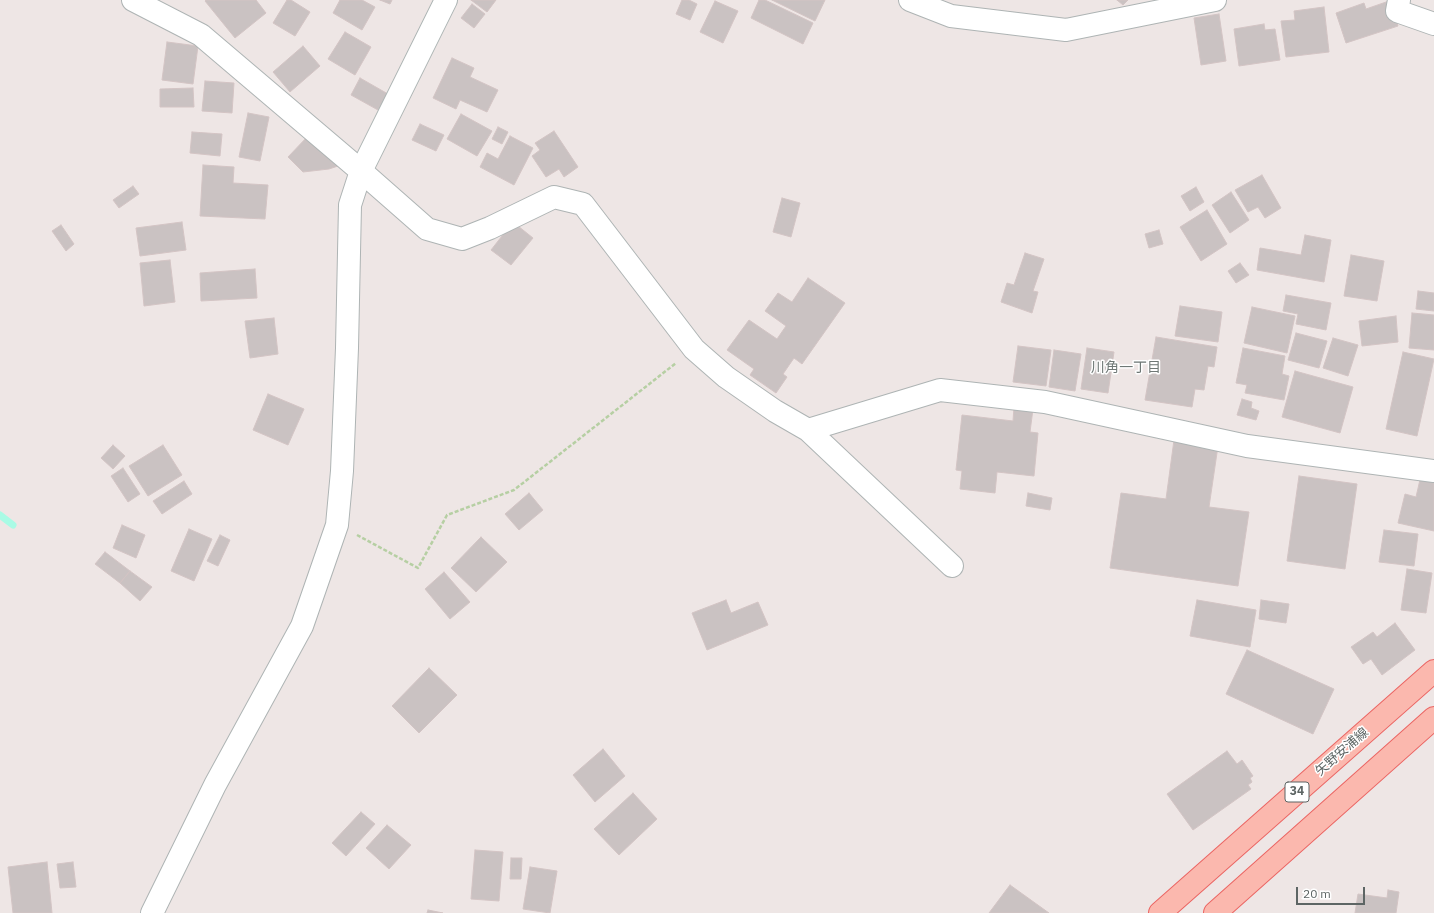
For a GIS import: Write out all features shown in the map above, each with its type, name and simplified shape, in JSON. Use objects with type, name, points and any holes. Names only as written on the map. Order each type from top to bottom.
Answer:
[{"type":"main road","name":"矢野安浦線","points":[[1160,913],[1434,671]]},
{"type":"main road","points":[[1215,913],[1434,718]]},
{"type":"street","points":[[133,0],[202,35],[427,229],[462,239],[490,228],[554,197],[583,204],[694,348],[726,377],[808,430],[952,566]]},
{"type":"street","points":[[152,913],[215,785],[302,626],[337,525],[344,433],[348,333],[350,205],[361,171],[446,0]]},
{"type":"street","points":[[910,0],[1066,30],[1215,0]]},
{"type":"street","points":[[1399,0],[1396,11],[1434,24]]},
{"type":"street","points":[[808,430],[940,390],[1045,402],[1247,446],[1434,471]]},
{"type":"path","points":[[337,525],[418,568],[447,515],[514,490],[694,348]]},
{"type":"building","points":[[256,0],[266,13],[235,38],[205,1]]},
{"type":"building","points":[[287,0],[291,0],[310,12],[295,36],[273,23]]},
{"type":"building","points":[[340,0],[362,0],[375,7],[362,30],[333,13]]},
{"type":"building","points":[[380,0],[392,0],[390,4]]},
{"type":"building","points":[[471,0],[496,0],[487,12]]},
{"type":"building","points":[[682,0],[689,0],[697,4],[690,20],[676,14]]},
{"type":"building","points":[[759,0],[765,0],[813,23],[803,44],[751,18]]},
{"type":"building","points":[[772,0],[825,0],[815,21]]},
{"type":"building","points":[[1117,0],[1128,0],[1123,5]]},
{"type":"building","points":[[715,1],[738,11],[723,43],[700,32]]},
{"type":"building","points":[[1389,1],[1398,26],[1346,43],[1336,13],[1364,3],[1366,9]]},
{"type":"building","points":[[472,4],[485,14],[474,28],[461,18]]},
{"type":"building","points":[[1324,7],[1329,52],[1286,57],[1281,21],[1295,20],[1294,11]]},
{"type":"building","points":[[1219,14],[1226,61],[1201,65],[1194,18]]},
{"type":"building","points":[[1264,24],[1265,30],[1275,29],[1280,60],[1239,66],[1234,29]]},
{"type":"building","points":[[345,32],[371,47],[355,75],[328,59]]},
{"type":"building","points":[[167,42],[198,46],[193,84],[162,80]]},
{"type":"building","points":[[303,46],[320,66],[290,92],[273,72]]},
{"type":"building","points":[[452,58],[474,68],[470,77],[498,90],[487,112],[460,100],[456,109],[433,98]]},
{"type":"building","points":[[360,78],[388,94],[378,110],[351,95]]},
{"type":"building","points":[[205,81],[234,83],[232,113],[202,111]]},
{"type":"building","points":[[193,88],[194,107],[160,107],[160,89]]},
{"type":"building","points":[[248,113],[269,117],[260,161],[239,157]]},
{"type":"building","points":[[461,114],[492,131],[477,156],[447,139]]},
{"type":"building","points":[[420,124],[444,135],[436,151],[412,140]]},
{"type":"building","points":[[498,127],[508,132],[502,144],[492,139]]},
{"type":"building","points":[[554,131],[578,167],[564,177],[559,169],[546,177],[532,156],[540,150],[535,143]]},
{"type":"building","points":[[192,132],[222,134],[220,156],[190,153]]},
{"type":"building","points":[[308,136],[341,165],[329,169],[303,172],[288,157]]},
{"type":"building","points":[[510,136],[533,148],[514,185],[480,167],[487,153],[498,159]]},
{"type":"building","points":[[203,165],[234,167],[233,183],[268,185],[265,219],[200,216]]},
{"type":"building","points":[[1262,175],[1281,208],[1265,218],[1258,207],[1248,212],[1235,190]]},
{"type":"building","points":[[133,186],[139,194],[119,208],[113,200]]},
{"type":"building","points":[[1196,187],[1204,202],[1190,211],[1181,196]]},
{"type":"building","points":[[1231,192],[1249,220],[1230,233],[1212,205]]},
{"type":"building","points":[[782,198],[800,203],[791,237],[773,232]]},
{"type":"building","points":[[1207,210],[1227,244],[1201,261],[1180,227]]},
{"type":"building","points":[[182,222],[186,250],[140,256],[136,228]]},
{"type":"building","points":[[513,222],[533,238],[511,265],[491,250]]},
{"type":"building","points":[[61,225],[74,244],[66,251],[52,231]]},
{"type":"building","points":[[1159,230],[1163,244],[1149,248],[1145,234]]},
{"type":"building","points":[[1305,235],[1331,240],[1324,282],[1257,270],[1260,248],[1301,255]]},
{"type":"building","points":[[1025,253],[1044,259],[1033,291],[1038,292],[1032,313],[1001,302],[1007,283],[1014,285]]},
{"type":"building","points":[[1351,255],[1384,261],[1377,301],[1344,296]]},
{"type":"building","points":[[170,260],[175,302],[144,306],[140,263]]},
{"type":"building","points":[[1240,263],[1249,275],[1236,283],[1228,271]]},
{"type":"building","points":[[255,269],[257,298],[201,301],[200,273]]},
{"type":"building","points":[[808,278],[845,303],[802,364],[794,358],[783,374],[787,377],[776,393],[750,375],[754,369],[727,350],[749,320],[777,339],[786,326],[765,311],[778,293],[792,302]]},
{"type":"building","points":[[1418,291],[1434,293],[1434,311],[1416,309]]},
{"type":"building","points":[[1286,295],[1331,303],[1326,330],[1296,324],[1298,314],[1283,311]]},
{"type":"building","points":[[1180,306],[1222,312],[1218,342],[1175,336]]},
{"type":"building","points":[[1252,307],[1295,316],[1287,353],[1244,343]]},
{"type":"building","points":[[1412,313],[1434,315],[1434,350],[1409,348]]},
{"type":"building","points":[[1396,316],[1398,342],[1362,346],[1359,321]]},
{"type":"building","points":[[274,318],[278,354],[250,358],[245,321]]},
{"type":"building","points":[[1296,333],[1327,341],[1319,368],[1288,360]]},
{"type":"building","points":[[1156,337],[1217,347],[1214,367],[1208,366],[1204,390],[1195,389],[1192,407],[1145,400]]},
{"type":"building","points":[[1333,338],[1358,345],[1348,376],[1323,368]]},
{"type":"building","points":[[1018,346],[1051,350],[1046,386],[1013,382]]},
{"type":"building","points":[[1087,348],[1114,352],[1108,393],[1081,389]]},
{"type":"building","points":[[1243,348],[1285,356],[1282,374],[1289,376],[1284,400],[1245,393],[1247,385],[1236,383]]},
{"type":"building","points":[[1054,350],[1081,354],[1075,391],[1049,387]]},
{"type":"building","points":[[1403,352],[1434,359],[1417,436],[1386,429]]},
{"type":"building","points":[[1295,371],[1353,387],[1340,433],[1282,417]]},
{"type":"building","points":[[268,394],[304,409],[288,445],[253,430]]},
{"type":"building","points":[[1242,399],[1252,402],[1251,408],[1259,411],[1256,420],[1237,415]]},
{"type":"building","points":[[1014,407],[1033,409],[1030,432],[1038,433],[1034,476],[997,472],[995,493],[960,489],[962,471],[956,470],[962,415],[1013,421]]},
{"type":"building","points":[[1174,440],[1218,446],[1209,507],[1249,512],[1238,586],[1110,568],[1121,493],[1166,499]]},
{"type":"building","points":[[113,445],[125,456],[113,469],[101,458]]},
{"type":"building","points":[[163,445],[182,475],[148,496],[129,466]]},
{"type":"building","points":[[123,468],[140,494],[128,502],[111,476]]},
{"type":"building","points":[[1422,471],[1434,474],[1434,531],[1398,523],[1405,494],[1416,497]]},
{"type":"building","points":[[1299,476],[1357,484],[1345,569],[1287,561]]},
{"type":"building","points":[[184,481],[192,494],[162,514],[153,501]]},
{"type":"building","points":[[529,493],[543,510],[519,530],[505,514]]},
{"type":"building","points":[[1028,493],[1052,498],[1050,510],[1026,506]]},
{"type":"building","points":[[122,525],[145,535],[136,558],[113,548]]},
{"type":"building","points":[[189,529],[212,539],[194,581],[171,571]]},
{"type":"building","points":[[1384,530],[1418,534],[1414,566],[1379,562]]},
{"type":"building","points":[[220,535],[230,540],[218,566],[207,561]]},
{"type":"building","points":[[481,537],[507,562],[476,592],[451,568]]},
{"type":"building","points":[[105,552],[130,571],[120,583],[95,564]]},
{"type":"building","points":[[1407,569],[1432,573],[1426,613],[1401,610]]},
{"type":"building","points":[[130,571],[152,587],[140,601],[120,583]]},
{"type":"building","points":[[444,572],[470,602],[450,619],[425,589]]},
{"type":"building","points":[[726,600],[731,613],[758,602],[768,625],[707,650],[692,613]]},
{"type":"building","points":[[1197,600],[1256,610],[1250,647],[1190,636]]},
{"type":"building","points":[[1261,600],[1289,604],[1286,623],[1259,619]]},
{"type":"building","points":[[1395,623],[1415,650],[1382,675],[1371,659],[1363,664],[1351,647],[1373,632],[1377,637]]},
{"type":"building","points":[[1247,650],[1334,689],[1313,734],[1226,694]]},
{"type":"building","points":[[429,668],[457,695],[419,733],[392,706]]},
{"type":"building","points":[[603,749],[625,776],[595,802],[573,775]]},
{"type":"building","points":[[1227,751],[1237,764],[1242,760],[1253,776],[1250,778],[1252,782],[1248,785],[1251,789],[1193,830],[1167,794]]},
{"type":"building","points":[[633,793],[657,819],[619,855],[594,829]]},
{"type":"building","points":[[361,812],[375,824],[346,856],[332,843]]},
{"type":"building","points":[[387,825],[411,845],[389,869],[366,848]]},
{"type":"building","points":[[475,850],[503,852],[499,901],[471,899]]},
{"type":"building","points":[[511,858],[522,858],[521,879],[510,879]]},
{"type":"building","points":[[47,862],[52,913],[13,913],[8,867]]},
{"type":"building","points":[[73,862],[76,887],[60,888],[57,864]]},
{"type":"building","points":[[530,867],[557,871],[550,913],[523,909]]},
{"type":"building","points":[[1010,885],[1049,913],[989,913]]},
{"type":"building","points":[[1388,890],[1399,892],[1396,913],[1355,913],[1358,894],[1387,898]]},
{"type":"building","points":[[428,910],[443,913],[427,913]]},
{"type":"waterway","points":[[0,515],[13,525]]},
{"type":"district","name":"川角一丁目","points":[[1126,368]]}]
